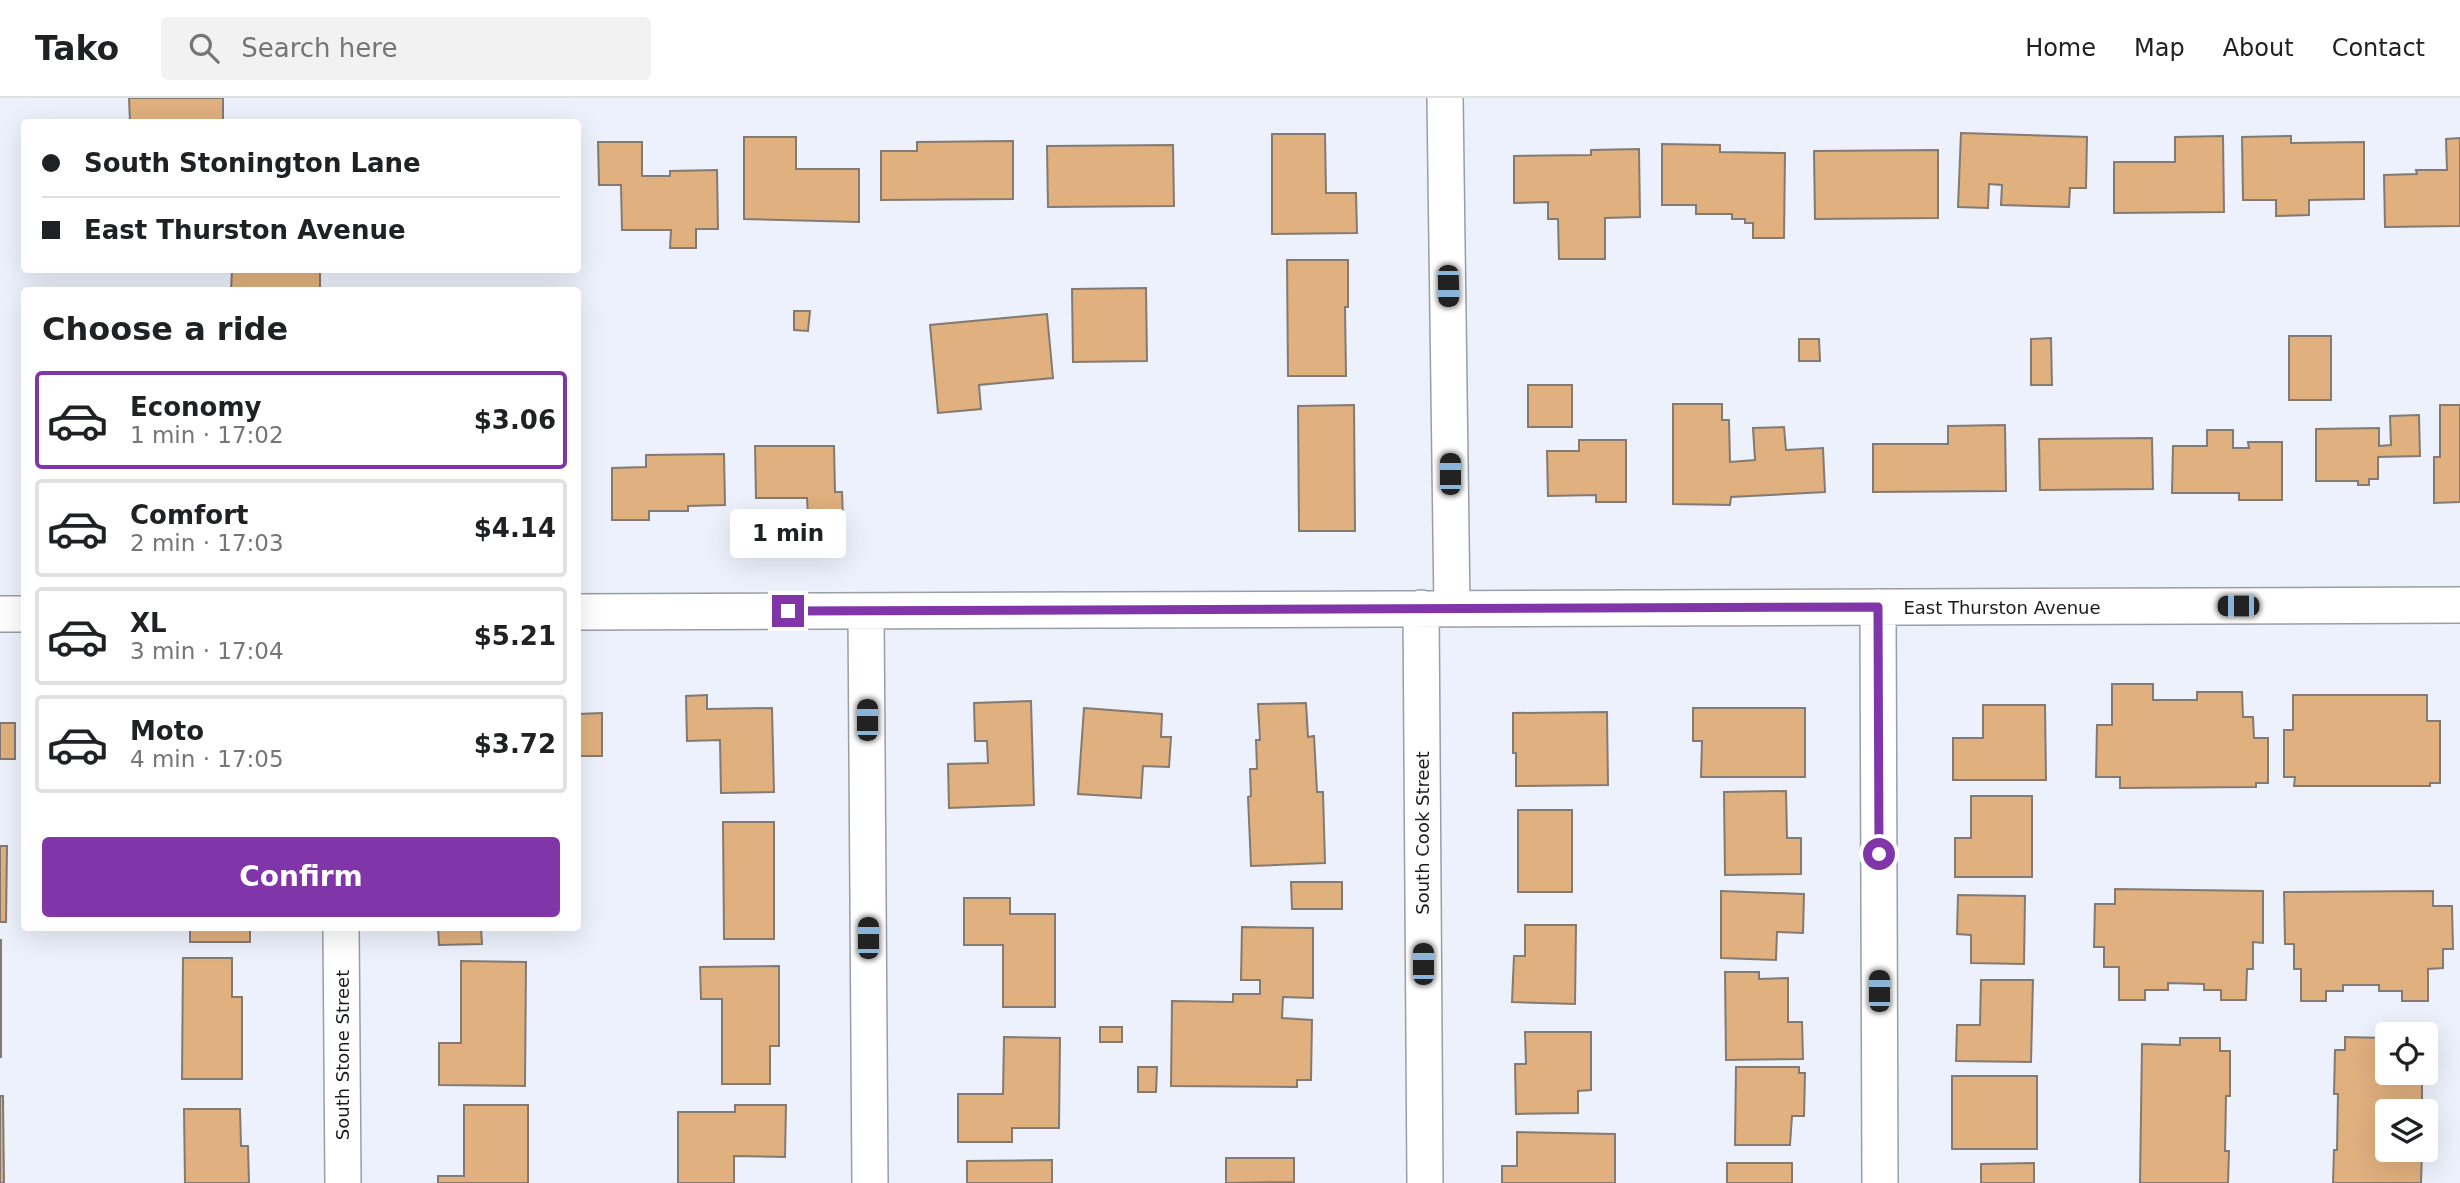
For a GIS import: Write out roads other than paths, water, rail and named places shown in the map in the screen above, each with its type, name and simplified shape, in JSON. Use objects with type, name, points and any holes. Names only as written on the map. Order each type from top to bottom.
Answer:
[{"type":"street","name":"South Cook Street","points":[[1425,1183],[1446,98]]},
{"type":"street","name":"East Thurston Avenue","points":[[581,612],[2460,605]]},
{"type":"street","points":[[1878,607],[1880,1183]]},
{"type":"street","points":[[866,611],[870,1183]]},
{"type":"street","points":[[0,614],[21,614]]},
{"type":"street","name":"South Stone Street","points":[[341,931],[343,1183]]}]
